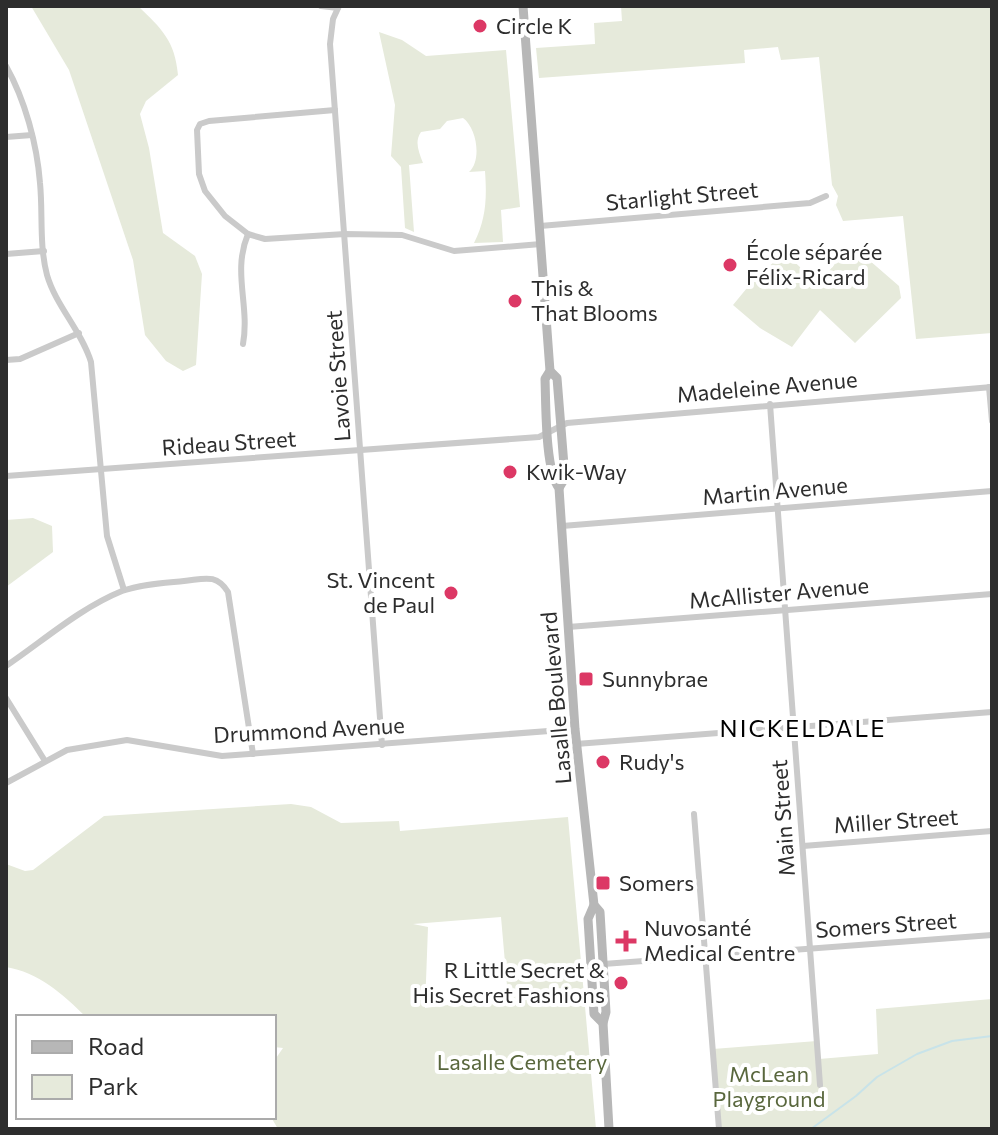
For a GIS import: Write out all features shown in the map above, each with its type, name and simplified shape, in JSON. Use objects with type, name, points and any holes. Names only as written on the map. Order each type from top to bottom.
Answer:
[{"type":"main road","name":"Lasalle Boulevard","points":[[523,6],[550,371],[545,379],[548,433],[552,480],[559,488]]},
{"type":"main road","name":"Lasalle Boulevard","points":[[550,371],[557,378],[561,426],[565,478],[559,488],[576,744],[594,905],[588,919],[590,965],[594,1014],[603,1023]]},
{"type":"main road","name":"Lasalle Boulevard","points":[[594,905],[600,912],[609,1129]]},
{"type":"street","points":[[321,6],[338,7]]},
{"type":"street","name":"Lavoie Street","points":[[338,7],[330,44],[382,745]]},
{"type":"street","points":[[6,66],[32,135],[40,181],[47,273],[54,293],[79,333],[91,362],[107,536],[124,590]]},
{"type":"street","points":[[335,110],[200,124],[197,130],[199,174],[205,191],[225,216],[248,234],[265,239],[345,234],[402,235],[454,251],[541,244]]},
{"type":"street","points":[[6,137],[32,135]]},
{"type":"street","name":"Starlight Street","points":[[540,226],[810,203],[826,196]]},
{"type":"street","points":[[243,344],[246,332],[240,265],[248,234]]},
{"type":"street","points":[[6,254],[44,251]]},
{"type":"street","points":[[6,360],[20,359],[79,333]]},
{"type":"street","points":[[991,387],[992,421]]},
{"type":"street","name":"Madeleine Avenue","points":[[548,433],[567,423],[991,387]]},
{"type":"street","name":"Main Street","points":[[770,404],[820,1085]]},
{"type":"street","name":"Rideau Street","points":[[6,476],[362,452],[539,437],[548,433]]},
{"type":"street","name":"Martin Avenue","points":[[562,526],[992,491]]},
{"type":"street","points":[[6,666],[91,608],[124,590],[211,578],[222,582],[228,592],[253,754]]},
{"type":"street","name":"McAllister Avenue","points":[[568,627],[992,594]]},
{"type":"street","points":[[6,698],[45,761]]},
{"type":"street","points":[[576,744],[992,712]]},
{"type":"street","name":"Drummond Avenue","points":[[6,783],[67,750],[127,740],[222,756],[575,729]]},
{"type":"street","points":[[694,814],[719,1129]]},
{"type":"street","name":"Miller Street","points":[[803,846],[992,831]]},
{"type":"street","name":"Somers Street","points":[[590,965],[992,935]]},
{"type":"green space","points":[[31,6],[138,6],[160,29],[174,53],[178,75],[146,101],[140,114],[163,233],[195,256],[202,274],[196,365],[183,371],[166,361],[145,335],[133,260],[69,70]]},
{"type":"green space","points":[[621,6],[992,6],[992,333],[916,339],[903,216],[843,221],[836,205],[838,196],[832,185],[819,57],[781,60],[778,47],[744,50],[745,63],[539,78],[536,48],[595,44],[594,23],[622,21]]},
{"type":"green space","points":[[379,32],[402,40],[426,56],[506,50],[520,207],[501,210],[503,242],[474,243],[485,208],[485,171],[469,172],[477,153],[472,129],[463,118],[447,121],[440,129],[421,132],[418,147],[423,163],[409,165],[414,232],[405,228],[401,167],[391,156],[395,105]]},
{"type":"green space","points":[[849,247],[854,247],[899,286],[901,298],[855,343],[820,310],[792,347],[760,328],[733,305],[756,277],[785,253],[818,284]]},
{"type":"green space","points":[[33,518],[52,526],[53,552],[6,587],[6,520]]},
{"type":"green space","name":"Lasalle Cemetery","points":[[291,804],[311,807],[341,823],[399,821],[400,831],[568,817],[596,1129],[278,1129],[272,1119],[276,1119],[276,1058],[283,1048],[276,1047],[276,1015],[84,1015],[39,979],[6,967],[6,864],[25,871],[33,870],[104,816]],"holes":[[[501,917],[508,997],[425,1008],[428,927],[413,924]]]},
{"type":"green space","name":"McLean Playground","points":[[992,999],[992,1129],[720,1129],[713,1049],[817,1041],[819,1059],[878,1054],[876,1009]]},
{"type":"waterway","points":[[811,1129],[877,1077],[917,1054],[952,1041],[992,1036]]},
{"type":"place","name":"Circle K","points":[[480,26]]},
{"type":"place","name":"École séparée Félix-Ricard","points":[[730,265]]},
{"type":"place","name":"This & That Blooms","points":[[515,301]]},
{"type":"place","name":"Kwik-Way","points":[[510,472]]},
{"type":"place","name":"St. Vincent de Paul","points":[[451,593]]},
{"type":"place","name":"Sunnybrae","points":[[586,679]]},
{"type":"place","name":"Rudy's","points":[[603,762]]},
{"type":"place","name":"Somers","points":[[603,883]]},
{"type":"place","name":"Nuvosanté Medical Centre","points":[[626,941]]},
{"type":"place","name":"R Little Secret & His Secret Fashions","points":[[621,983]]},
{"type":"district","name":"NICKELDALE","points":[[803,729]]}]
